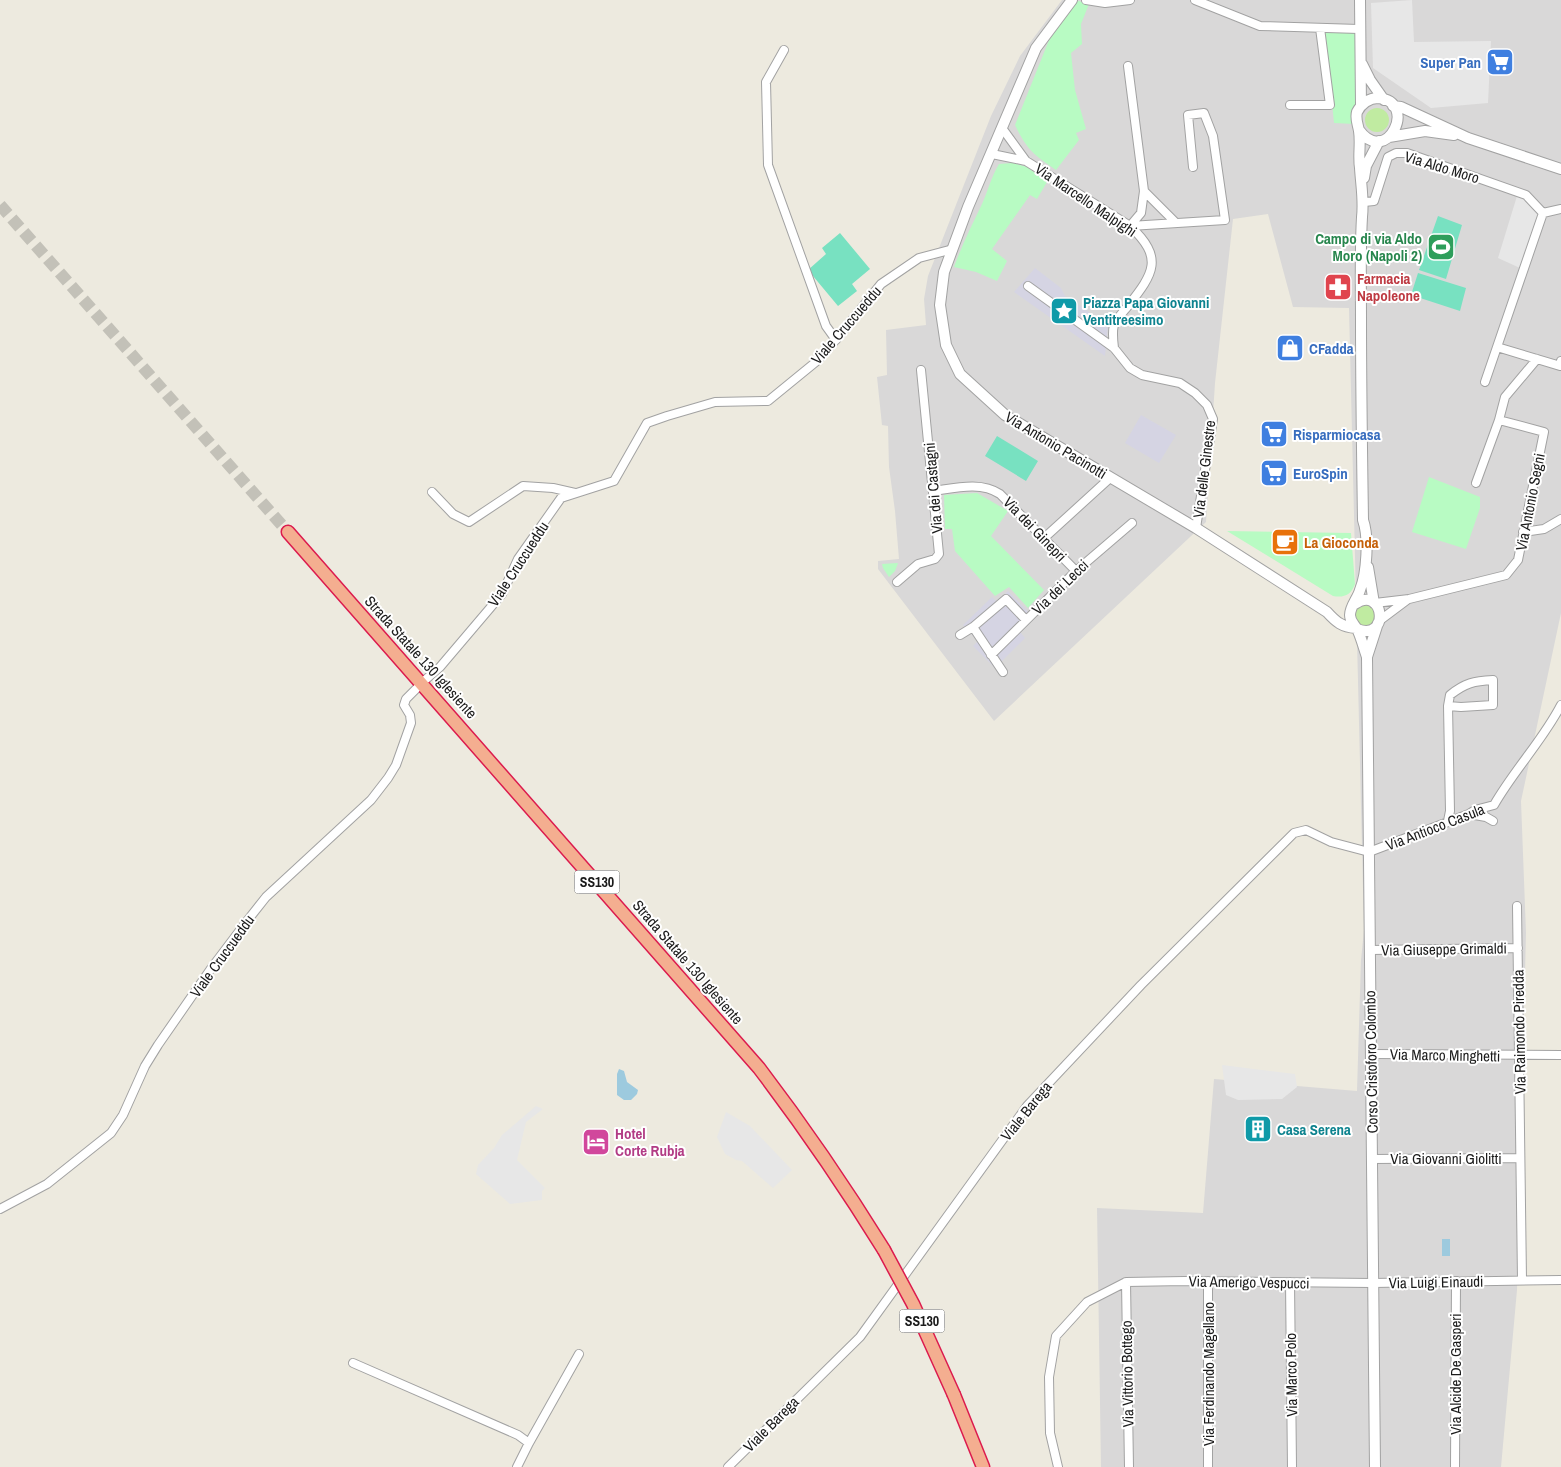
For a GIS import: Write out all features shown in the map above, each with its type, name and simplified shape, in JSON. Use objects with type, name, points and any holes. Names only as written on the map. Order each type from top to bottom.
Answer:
[{"type":"highway","name":"Strada Statale 130 Iglesiente","points":[[288,532],[759,1068],[804,1127],[884,1250],[917,1312],[954,1395],[983,1467]]},
{"type":"street","name":"Via Antonio Pacinotti","points":[[1072,0],[1036,48],[968,207],[944,272],[940,305],[946,345],[960,374],[1004,415],[1196,528],[1327,612],[1335,622],[1346,628],[1357,628]]},
{"type":"street","points":[[1086,0],[1105,2],[1130,0]]},
{"type":"street","points":[[1195,0],[1260,26],[1359,29]]},
{"type":"street","points":[[1353,606],[1362,587],[1366,556],[1366,530],[1363,520],[1361,399],[1361,234],[1364,202],[1359,168],[1359,130],[1356,118],[1361,106],[1360,0]]},
{"type":"street","points":[[1290,105],[1330,105],[1320,28]]},
{"type":"street","points":[[784,50],[766,82],[768,165],[826,326],[836,340]]},
{"type":"street","points":[[1360,61],[1370,80],[1398,116],[1396,130],[1384,139],[1366,166],[1362,184]]},
{"type":"street","points":[[1128,66],[1144,191],[1141,212],[1130,226]]},
{"type":"street","points":[[1361,106],[1372,99],[1389,103],[1468,138],[1561,169]]},
{"type":"street","points":[[1130,226],[1225,220],[1213,136],[1204,113],[1188,115],[1192,167]]},
{"type":"street","name":"Via Marcello Malpighi","points":[[1002,128],[1026,161]]},
{"type":"street","points":[[1359,130],[1367,138],[1384,139],[1424,130],[1468,138]]},
{"type":"street","name":"Via Aldo Moro","points":[[1364,202],[1374,201],[1388,157],[1396,153],[1407,153],[1526,195],[1543,213]]},
{"type":"street","name":"Via Marcello Malpighi","points":[[992,154],[1026,161],[1130,226],[1142,238],[1151,252],[1151,269],[1144,285],[1115,323],[1112,334],[1114,348]]},
{"type":"street","points":[[1144,191],[1175,222]]},
{"type":"street","points":[[1485,382],[1543,213],[1561,209]]},
{"type":"street","name":"Viale Cruccueddu","points":[[425,680],[440,668],[502,594],[518,559],[561,498],[614,481],[647,423],[715,402],[768,400],[818,361],[881,284],[919,258],[953,249]]},
{"type":"street","points":[[1028,286],[1114,348]]},
{"type":"street","points":[[1497,347],[1560,366],[1561,360]]},
{"type":"street","name":"Via delle Ginestre","points":[[1114,348],[1130,368],[1142,375],[1180,383],[1195,393],[1207,405],[1213,419],[1196,528]]},
{"type":"street","points":[[1476,483],[1499,420],[1505,397],[1537,359]]},
{"type":"street","name":"Via dei Castagni","points":[[896,582],[918,564],[935,559],[939,554],[921,370]]},
{"type":"street","name":"Via Antonio Segni","points":[[1374,603],[1409,598],[1506,575],[1518,560],[1544,432],[1499,420]]},
{"type":"street","points":[[1043,539],[1110,478]]},
{"type":"street","points":[[432,492],[453,514],[469,522],[523,486],[553,488],[577,493]]},
{"type":"street","name":"Via dei Ginepri","points":[[933,491],[970,486],[988,487],[1000,494],[1076,571]]},
{"type":"street","points":[[1523,532],[1544,529],[1561,519]]},
{"type":"street","name":"Via dei Lecci","points":[[991,655],[1076,571],[1132,523]]},
{"type":"street","points":[[1357,628],[1366,631],[1379,622],[1380,613],[1374,603],[1366,556]]},
{"type":"street","name":"Via Antonio Segni","points":[[1379,622],[1409,598]]},
{"type":"street","points":[[960,636],[1006,599],[1026,620]]},
{"type":"street","points":[[1327,612],[1342,612],[1364,600],[1374,603]]},
{"type":"street","name":"Corso Cristoforo Colombo","points":[[1353,606],[1350,617],[1351,622],[1357,628],[1367,657],[1375,1467]]},
{"type":"street","name":"Corso Cristoforo Colombo","points":[[1367,657],[1379,622]]},
{"type":"street","points":[[973,627],[1004,672]]},
{"type":"street","points":[[1448,706],[1461,707],[1494,704],[1493,680],[1474,681],[1459,687],[1450,695],[1448,706],[1450,811],[1448,821]]},
{"type":"street","name":"Viale Cruccueddu","points":[[0,1209],[47,1184],[110,1133],[123,1115],[142,1072],[154,1052],[210,970],[247,921],[266,897],[371,800],[388,778],[396,765],[411,723],[410,715],[404,705],[406,699],[416,689]]},
{"type":"street","name":"Via Antioco Casula","points":[[1369,852],[1469,814],[1475,810],[1494,805],[1561,705]]},
{"type":"street","points":[[1469,814],[1486,817],[1493,821]]},
{"type":"street","name":"Viale Barega","points":[[728,1467],[860,1337],[1027,1106],[1141,985],[1294,833],[1306,830],[1331,842],[1369,852]]},
{"type":"street","name":"Via Raimondo Piredda","points":[[1517,906],[1522,1280]]},
{"type":"street","name":"Via Giuseppe Grimaldi","points":[[1370,950],[1518,948]]},
{"type":"street","name":"Via Marco Minghetti","points":[[1371,1054],[1561,1055]]},
{"type":"street","name":"Via Giovanni Giolitti","points":[[1372,1159],[1520,1158]]},
{"type":"street","name":"Via Luigi Einaudi","points":[[1373,1283],[1561,1280]]},
{"type":"street","name":"Via Ferdinando Magellano","points":[[1208,1281],[1208,1467]]},
{"type":"street","name":"Via Alcide De Gasperi","points":[[1455,1467],[1456,1281]]},
{"type":"street","points":[[1058,1467],[1050,1433],[1049,1377],[1056,1336],[1087,1302],[1126,1282]]},
{"type":"street","name":"Via Amerigo Vespucci","points":[[1126,1282],[1373,1283]]},
{"type":"street","name":"Via Vittorio Bottego","points":[[1126,1282],[1128,1467]]},
{"type":"street","name":"Via Marco Polo","points":[[1290,1282],[1292,1467]]},
{"type":"street","points":[[517,1467],[579,1354]]},
{"type":"street","points":[[354,1364],[518,1435],[529,1443]]},
{"type":"shaded area","points":[[1062,0],[1561,0],[1561,613],[1521,801],[1526,933],[1517,1290],[1501,1467],[1101,1467],[1097,1208],[1203,1213],[1214,1079],[1357,1091],[1361,960],[1364,930],[1349,308],[1293,307],[1268,214],[1233,219],[1215,383],[1206,522],[994,721],[878,569],[878,561],[899,559],[889,467],[888,426],[882,425],[877,377],[887,375],[886,330],[926,325],[924,299],[928,276],[991,116],[1020,56]]},
{"type":"shaded area","points":[[1412,0],[1414,42],[1491,41],[1488,103],[1431,108],[1373,68],[1371,3]]},
{"type":"shaded area","points":[[1517,196],[1526,199],[1538,214],[1532,238],[1520,268],[1498,258]]},
{"type":"shaded area","name":"Piazza Papa Giovanni Ventitreesimo","points":[[1035,268],[1061,288],[1065,296],[1108,325],[1105,356],[1014,292]]},
{"type":"shaded area","points":[[1141,415],[1176,435],[1159,463],[1125,443]]},
{"type":"shaded area","points":[[1008,591],[1034,618],[1020,632],[1025,638],[995,668],[973,646],[978,641],[963,625],[992,597],[997,602]]},
{"type":"shaded area","points":[[1222,1065],[1295,1074],[1297,1087],[1282,1099],[1238,1100],[1226,1095]]},
{"type":"shaded area","points":[[536,1106],[543,1109],[526,1122],[517,1160],[545,1188],[542,1191],[542,1200],[510,1204],[476,1174],[478,1165],[494,1148],[502,1135]]},
{"type":"shaded area","points":[[726,1112],[750,1126],[792,1170],[773,1188],[742,1161],[725,1154],[717,1137]]},
{"type":"green space","points":[[1075,0],[1089,4],[1081,24],[1082,44],[1071,53],[1075,90],[1086,129],[1076,133],[1079,140],[1056,170],[1032,151],[1023,140],[1015,125],[1051,35]]},
{"type":"green space","points":[[1325,31],[1357,32],[1359,106],[1354,124],[1334,123]]},
{"type":"green space","points":[[1377,108],[1386,111],[1389,120],[1386,129],[1377,132],[1368,129],[1365,120],[1368,111]]},
{"type":"green space","points":[[1013,163],[1027,167],[1047,182],[1037,199],[1030,195],[992,249],[1007,261],[997,281],[976,272],[954,267],[999,164]]},
{"type":"green space","name":"Campo di via Aldo Moro (Napoli 2)","points":[[1438,216],[1462,225],[1446,279],[1419,270]]},
{"type":"green space","points":[[840,233],[870,269],[852,284],[857,291],[838,306],[808,270],[826,254],[822,248]]},
{"type":"green space","name":"Campo di via Aldo Moro (Napoli 2)","points":[[1418,273],[1466,288],[1460,311],[1411,295]]},
{"type":"green space","points":[[997,436],[1038,461],[1026,481],[985,456]]},
{"type":"green space","points":[[1429,477],[1480,497],[1480,508],[1466,549],[1412,532]]},
{"type":"green space","points":[[977,493],[1008,511],[991,536],[1044,590],[1028,608],[1009,587],[995,596],[955,551],[952,529],[945,529],[944,495]]},
{"type":"green space","points":[[1227,531],[1351,533],[1355,584],[1347,595],[1341,597],[1333,596]]},
{"type":"green space","points":[[898,563],[895,571],[889,577],[882,564]]},
{"type":"green space","points":[[1361,603],[1374,607],[1376,620],[1368,627],[1358,625],[1354,615],[1354,611]]},
{"type":"water","points":[[619,1069],[624,1071],[627,1082],[638,1090],[631,1100],[624,1100],[617,1095],[617,1074]]},
{"type":"water","points":[[1442,1239],[1450,1239],[1450,1256],[1442,1256]]},
{"type":"tunnel","points":[[0,205],[288,532]]},
{"type":"place","name":"Super Pan","points":[[1500,62]]},
{"type":"place","name":"Campo di via Aldo Moro (Napoli 2)","points":[[1441,247]]},
{"type":"place","name":"Farmacia Napoleone","points":[[1338,287]]},
{"type":"place","name":"Piazza Papa Giovanni Ventitreesimo","points":[[1064,311]]},
{"type":"place","name":"CFadda","points":[[1290,348]]},
{"type":"place","name":"Risparmiocasa","points":[[1274,434]]},
{"type":"place","name":"EuroSpin","points":[[1274,473]]},
{"type":"place","name":"La Gioconda","points":[[1285,542]]},
{"type":"place","name":"Casa Serena","points":[[1258,1129]]},
{"type":"place","name":"Hotel Corte Rubja","points":[[596,1142]]}]
